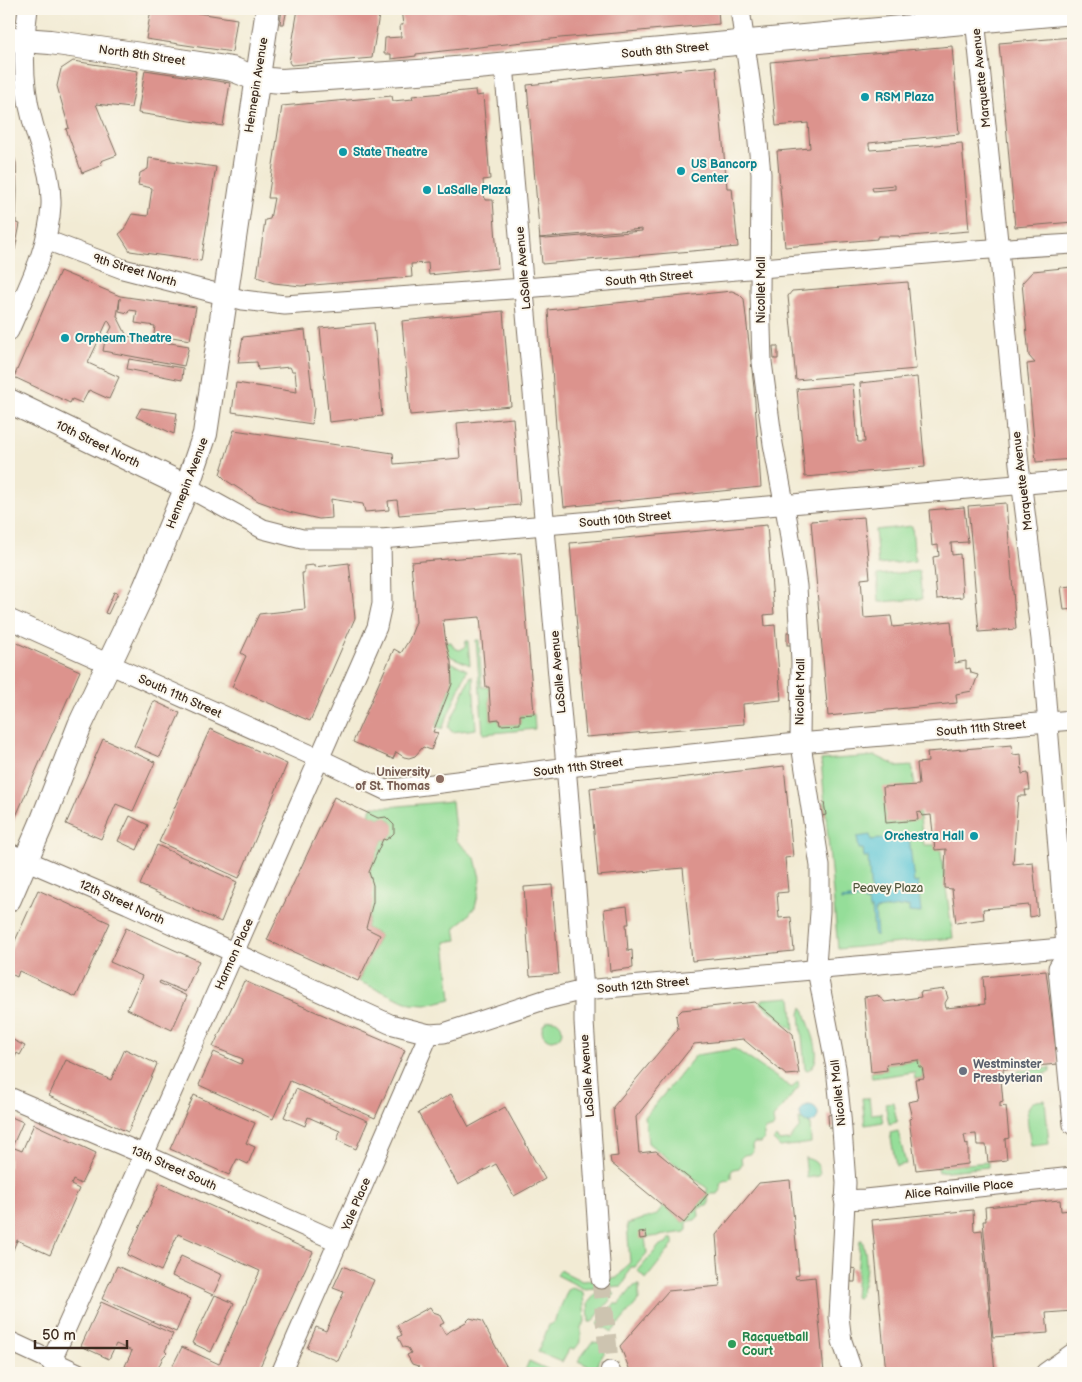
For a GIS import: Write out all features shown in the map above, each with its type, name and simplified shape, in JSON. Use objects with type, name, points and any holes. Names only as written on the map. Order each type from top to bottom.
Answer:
[{"type":"main road","name":"Hennepin Avenue","points":[[9,899],[17,857],[145,588],[188,487],[206,434],[268,9]]},
{"type":"main road","name":"South 8th Street","points":[[257,79],[282,81],[380,76],[744,42],[975,15],[1073,12]]},
{"type":"main road","name":"North 8th Street","points":[[17,40],[50,42],[223,67],[257,79]]},
{"type":"main road","name":"10th Street North","points":[[9,401],[188,487]]},
{"type":"street","points":[[9,331],[46,240],[51,203],[46,160],[32,120],[17,40],[28,9]]},
{"type":"street","name":"Nicollet Mall","points":[[740,9],[756,122],[761,174],[760,269],[762,362],[773,444],[794,562],[799,606],[801,662],[799,722],[820,866],[820,912],[816,970],[836,1068],[846,1183],[839,1317],[842,1341],[853,1373]]},
{"type":"street","name":"Marquette Avenue","points":[[975,15],[1021,485],[1037,599],[1070,952],[1058,968],[1073,1125]]},
{"type":"street","name":"LaSalle Avenue","points":[[504,65],[525,288],[584,990],[584,1022],[601,1280]]},
{"type":"street","name":"9th Street North","points":[[46,240],[124,269],[225,296]]},
{"type":"street","name":"South 9th Street","points":[[225,296],[285,305],[525,288],[999,248],[1073,244]]},
{"type":"street","name":"South 10th Street","points":[[188,487],[263,529],[277,533],[302,539],[382,539],[1073,480]]},
{"type":"street","name":"Harmon Place","points":[[51,1362],[320,759],[381,615],[382,539]]},
{"type":"street","name":"South 11th Street","points":[[9,619],[385,790],[566,768],[801,743],[1073,720]]},
{"type":"street","name":"12th Street North","points":[[17,857],[234,953]]},
{"type":"street","name":"South 12th Street","points":[[234,953],[390,1024],[429,1034],[444,1033],[548,999],[584,990],[816,970],[1070,952]]},
{"type":"street","name":"Yale Place","points":[[280,1373],[429,1034]]},
{"type":"street","name":"13th Street South","points":[[9,1097],[144,1154],[339,1242]]},
{"type":"street","name":"Alice Rainville Place","points":[[844,1200],[1073,1177]]},
{"type":"street","points":[[9,1342],[78,1373]]},
{"type":"street","points":[[1045,1373],[1073,1353]]},
{"type":"green space","points":[[912,526],[915,561],[878,565],[875,530]]},
{"type":"green space","points":[[919,571],[922,599],[879,602],[877,575]]},
{"type":"green space","points":[[476,640],[479,640],[482,687],[489,687],[491,720],[499,719],[500,725],[520,724],[520,715],[534,714],[535,729],[483,734]]},
{"type":"green space","points":[[466,641],[468,641],[470,665],[425,645],[451,642],[454,648],[460,650],[465,647]]},
{"type":"green space","points":[[451,662],[467,670],[442,729],[436,726],[452,684]]},
{"type":"green space","points":[[471,676],[473,677],[476,729],[452,732],[448,727]]},
{"type":"green space","name":"Peavey Plaza","points":[[876,756],[899,767],[912,766],[924,845],[940,845],[953,938],[838,949],[821,760]]},
{"type":"green space","points":[[452,801],[456,840],[475,858],[480,878],[479,890],[475,907],[455,927],[457,940],[445,942],[451,999],[426,1005],[411,1004],[358,981],[380,935],[366,928],[372,900],[369,872],[383,839],[386,840],[390,837],[394,829],[391,821],[388,819],[378,818],[369,814],[373,806],[388,807]]},
{"type":"green space","points":[[791,997],[794,1031],[761,1003],[763,999]]},
{"type":"green space","points":[[802,1007],[815,1042],[816,1051],[816,1058],[808,1070],[805,1069],[800,1014]]},
{"type":"green space","points":[[552,1020],[559,1023],[562,1030],[559,1037],[552,1040],[545,1037],[542,1030],[545,1023]]},
{"type":"green space","points":[[735,1049],[792,1088],[798,1081],[799,1087],[773,1118],[774,1126],[772,1129],[766,1129],[761,1143],[754,1143],[752,1146],[753,1152],[741,1158],[742,1164],[739,1168],[733,1169],[729,1180],[723,1181],[718,1194],[711,1194],[708,1198],[709,1203],[707,1206],[701,1207],[698,1210],[699,1216],[687,1223],[687,1230],[685,1232],[645,1238],[647,1253],[635,1267],[631,1267],[622,1286],[584,1289],[557,1275],[560,1270],[582,1281],[617,1278],[630,1262],[627,1224],[656,1215],[663,1206],[684,1223],[708,1194],[706,1192],[708,1189],[648,1143],[645,1117],[696,1055]]},
{"type":"green space","points":[[918,1060],[922,1067],[924,1078],[915,1079],[914,1072],[872,1078],[871,1072],[887,1070],[886,1064]]},
{"type":"green space","points":[[1050,1068],[1050,1072],[1022,1082],[1018,1071]]},
{"type":"green space","points":[[862,1098],[869,1098],[871,1114],[881,1113],[883,1122],[865,1125]]},
{"type":"green space","points":[[1045,1100],[1049,1144],[1031,1146],[1027,1118],[1028,1108],[1033,1102]]},
{"type":"green space","points":[[893,1102],[897,1122],[889,1124],[885,1103]]},
{"type":"green space","points":[[799,1119],[810,1123],[811,1143],[780,1147],[773,1140],[776,1137],[779,1141],[789,1140],[800,1127]]},
{"type":"green space","points":[[898,1131],[906,1164],[896,1166],[890,1133]]},
{"type":"green space","points":[[805,1158],[816,1163],[819,1176],[807,1178]]},
{"type":"green space","points":[[988,1162],[988,1167],[938,1172],[937,1167]]},
{"type":"green space","points":[[669,1239],[673,1239],[673,1245],[646,1279],[638,1271],[660,1245],[666,1243]]},
{"type":"green space","points":[[860,1240],[862,1240],[864,1247],[866,1269],[859,1297],[857,1298],[855,1297]]},
{"type":"green space","points":[[639,1285],[639,1300],[612,1332],[597,1324],[614,1304],[619,1304],[634,1286]]},
{"type":"green space","points":[[572,1288],[583,1292],[585,1322],[581,1327],[581,1341],[575,1349],[569,1349],[562,1362],[538,1352],[549,1325],[554,1322],[568,1290]]},
{"type":"green space","points":[[611,1291],[615,1294],[592,1322],[589,1322],[588,1303],[597,1292]]},
{"type":"green space","points":[[592,1342],[604,1343],[605,1352],[595,1369],[578,1361]]},
{"type":"green space","points":[[529,1361],[556,1373],[524,1373]]},
{"type":"water","points":[[870,835],[871,840],[909,836],[914,883],[918,882],[921,913],[909,912],[909,906],[875,910],[877,935],[874,935],[872,909],[869,909],[868,902],[864,902],[863,899],[841,901],[841,899],[871,896],[868,857],[864,857],[863,849],[859,849],[857,837]]},
{"type":"water","points":[[805,1105],[813,1105],[818,1110],[816,1121],[805,1123],[800,1118],[800,1110]]},
{"type":"building","points":[[151,9],[172,9],[237,19],[232,52],[146,39]]},
{"type":"building","points":[[282,9],[287,9],[284,24],[280,24]]},
{"type":"building","points":[[298,9],[380,9],[372,58],[291,65],[289,62]]},
{"type":"building","points":[[401,9],[718,9],[719,24],[560,38],[416,54],[416,56],[391,59],[391,54],[384,54],[385,38],[401,37],[400,25],[403,25]]},
{"type":"building","points":[[797,9],[835,10],[803,13],[803,11],[797,11]]},
{"type":"building","points":[[1073,37],[1073,222],[1015,227],[999,43]]},
{"type":"building","points":[[952,46],[959,134],[869,143],[869,146],[870,150],[962,143],[969,231],[899,237],[879,236],[877,239],[785,247],[777,151],[810,148],[808,123],[776,126],[770,62]],"holes":[[[895,185],[895,189],[873,191],[872,187]]]},
{"type":"building","points":[[73,61],[138,71],[131,108],[96,104],[117,155],[101,161],[102,165],[82,173],[66,129],[69,128],[57,86],[61,69]]},
{"type":"building","points":[[716,66],[727,188],[732,188],[738,247],[542,264],[527,85]],"holes":[[[642,229],[642,231],[540,238]]]},
{"type":"building","points":[[145,70],[230,83],[223,126],[138,113]]},
{"type":"building","name":"LaSalle Plaza","points":[[475,90],[476,96],[483,95],[490,179],[483,180],[484,194],[485,200],[493,200],[498,268],[429,275],[428,263],[411,264],[412,277],[301,286],[274,283],[257,277],[265,220],[270,219],[274,198],[268,198],[282,106],[392,96],[393,101],[413,99],[412,96]]},
{"type":"building","points":[[9,139],[16,163],[16,223],[20,224],[15,250],[11,249],[9,256]]},
{"type":"building","points":[[149,158],[216,167],[201,261],[130,251],[119,234],[123,231],[132,214],[148,216],[152,188],[138,185],[140,173],[148,169]]},
{"type":"building","points":[[1073,267],[1073,459],[1036,462],[1027,364],[1035,363],[1029,356],[1022,283],[1033,271]]},
{"type":"building","name":"Orpheum Theatre","points":[[60,271],[120,296],[196,307],[190,340],[154,334],[155,326],[135,323],[137,311],[129,310],[128,313],[119,311],[120,298],[117,316],[127,336],[189,346],[184,366],[103,351],[105,340],[112,327],[108,320],[88,363],[119,377],[109,399],[89,390],[82,403],[72,399],[70,403],[14,377]]},
{"type":"building","points":[[908,282],[916,369],[796,380],[788,296],[792,291]]},
{"type":"building","points":[[732,291],[744,299],[754,388],[761,487],[564,507],[548,310]]},
{"type":"building","points":[[503,311],[511,406],[410,415],[402,321]]},
{"type":"building","points":[[374,323],[382,416],[329,422],[320,328]]},
{"type":"building","points":[[305,330],[314,408],[312,424],[232,412],[236,383],[297,392],[295,371],[292,371],[290,367],[258,370],[257,362],[238,363],[243,337]]},
{"type":"building","points":[[773,346],[778,346],[778,359],[774,359]]},
{"type":"building","points":[[129,359],[183,368],[182,380],[127,369]]},
{"type":"building","points":[[917,377],[925,467],[805,477],[797,389],[853,384],[858,442],[865,442],[860,383]]},
{"type":"building","points":[[141,408],[177,413],[174,434],[136,417]]},
{"type":"building","points":[[513,418],[520,505],[399,515],[397,500],[388,501],[389,510],[365,512],[363,504],[331,499],[332,518],[319,519],[289,512],[258,501],[227,481],[220,474],[234,430],[393,453],[394,464],[460,458],[457,423]]},
{"type":"building","points":[[1006,503],[1016,629],[979,632],[968,506]]},
{"type":"building","points":[[964,507],[968,542],[951,543],[952,555],[960,554],[963,597],[937,599],[933,557],[939,556],[938,545],[932,546],[929,510]]},
{"type":"building","points":[[864,517],[870,578],[861,579],[864,618],[891,616],[893,627],[951,621],[955,663],[966,661],[966,669],[970,668],[971,673],[978,675],[972,691],[956,694],[957,703],[828,716],[811,521]]},
{"type":"building","points":[[767,525],[774,614],[764,615],[765,626],[775,625],[781,700],[743,704],[744,724],[586,737],[570,543]]},
{"type":"building","points":[[521,553],[534,714],[520,715],[520,724],[500,725],[499,719],[491,720],[489,687],[486,687],[480,617],[443,620],[451,662],[452,684],[433,732],[438,733],[431,750],[423,747],[415,756],[409,758],[396,752],[393,759],[353,742],[394,649],[401,653],[409,640],[416,622],[411,562]]},
{"type":"building","points":[[349,563],[355,618],[310,721],[232,687],[246,656],[241,653],[259,614],[305,609],[302,573],[304,573],[304,566],[314,565],[314,567]]},
{"type":"building","points":[[1073,586],[1073,609],[1064,610],[1061,587]]},
{"type":"building","points":[[114,592],[118,593],[108,614],[105,613]]},
{"type":"building","points":[[787,632],[792,632],[792,645],[787,645]]},
{"type":"building","points":[[15,642],[80,671],[9,832],[9,657]]},
{"type":"building","points":[[154,701],[180,713],[160,757],[134,746]]},
{"type":"building","points":[[210,729],[287,764],[239,878],[159,842]]},
{"type":"building","points":[[103,739],[155,762],[133,811],[116,804],[101,839],[66,824]]},
{"type":"building","name":"Orchestra Hall","points":[[1012,745],[1013,755],[1021,754],[1022,774],[1028,773],[1030,790],[1025,790],[1026,796],[1018,796],[1013,864],[1033,862],[1038,915],[1030,917],[1029,905],[983,909],[984,919],[956,923],[952,889],[944,888],[946,849],[935,850],[931,815],[922,816],[921,812],[917,813],[918,820],[886,823],[883,787],[919,785],[917,763],[928,762],[927,752]]},
{"type":"building","points":[[784,766],[793,857],[785,858],[788,892],[777,893],[779,918],[791,917],[794,951],[692,961],[683,868],[598,876],[590,788]]},
{"type":"building","points":[[334,797],[378,818],[386,817],[394,825],[394,833],[386,840],[383,839],[369,872],[373,885],[373,902],[366,928],[380,935],[358,981],[267,940]]},
{"type":"building","points":[[824,802],[826,815],[822,816],[819,803]]},
{"type":"building","points":[[130,816],[148,825],[137,850],[118,841]]},
{"type":"building","points":[[157,845],[237,882],[221,922],[140,885]]},
{"type":"building","points":[[552,885],[559,974],[530,976],[524,887]]},
{"type":"building","points":[[38,890],[110,923],[76,997],[19,971],[17,977],[9,973],[9,954]]},
{"type":"building","points":[[627,906],[629,924],[626,924],[628,951],[632,950],[633,968],[610,971],[604,909]]},
{"type":"building","points":[[126,928],[199,961],[185,992],[160,981],[159,983],[187,996],[172,1030],[127,1009],[142,976],[110,962]]},
{"type":"building","name":"Westminster Presbyterian","points":[[1046,971],[1058,1064],[1003,1069],[1004,1079],[1001,1079],[1003,1102],[1000,1103],[1000,1107],[1006,1106],[1009,1138],[1005,1139],[1007,1160],[988,1162],[986,1145],[977,1145],[976,1134],[964,1135],[966,1145],[968,1144],[968,1164],[916,1170],[909,1119],[912,1118],[908,1102],[918,1100],[915,1079],[924,1078],[922,1067],[919,1067],[918,1060],[886,1064],[887,1070],[871,1072],[864,997],[878,995],[885,1002],[921,997],[920,992],[945,989],[948,998],[945,1003],[946,1008],[985,1004],[983,977]]},
{"type":"building","points":[[244,981],[405,1050],[375,1118],[290,1081],[273,1119],[199,1085],[214,1052],[241,1064],[243,1059],[213,1047]]},
{"type":"building","points":[[755,1002],[793,1034],[799,1074],[786,1075],[743,1039],[694,1044],[636,1117],[639,1153],[656,1151],[708,1194],[684,1223],[611,1163],[610,1157],[618,1156],[613,1107],[678,1029],[676,1016],[682,1010]]},
{"type":"building","points":[[9,1038],[25,1046],[20,1055],[17,1053],[9,1070]]},
{"type":"building","points":[[125,1049],[157,1064],[128,1132],[49,1096],[66,1060],[111,1080]]},
{"type":"building","points":[[296,1089],[368,1121],[356,1149],[337,1140],[340,1131],[308,1117],[305,1126],[284,1117]]},
{"type":"building","points":[[451,1094],[469,1127],[505,1107],[545,1179],[514,1196],[496,1164],[458,1185],[418,1113]]},
{"type":"building","points":[[194,1095],[255,1123],[246,1143],[255,1147],[248,1164],[237,1159],[229,1175],[170,1149]]},
{"type":"building","points":[[832,1114],[834,1128],[829,1128],[828,1115]]},
{"type":"building","points":[[9,1116],[23,1122],[12,1147],[22,1151],[34,1124],[96,1153],[81,1184],[73,1180],[71,1185],[79,1189],[50,1255],[17,1240],[9,1260]]},
{"type":"building","points":[[790,1180],[799,1275],[795,1276],[796,1279],[815,1277],[824,1373],[631,1373],[620,1346],[668,1291],[720,1286],[716,1235],[759,1183]]},
{"type":"building","points":[[160,1183],[313,1252],[257,1373],[169,1373],[182,1347],[219,1364],[260,1271],[178,1234],[161,1271],[127,1255]]},
{"type":"building","points":[[1060,1200],[1061,1211],[1070,1210],[1073,1247],[1073,1311],[1046,1313],[1048,1333],[993,1337],[983,1221],[986,1221],[985,1207]]},
{"type":"building","points":[[973,1210],[974,1231],[982,1230],[995,1373],[886,1373],[872,1220]]},
{"type":"building","points":[[646,1232],[647,1238],[640,1239],[639,1233]]},
{"type":"building","points":[[181,1256],[222,1275],[213,1295],[172,1276]]},
{"type":"building","points":[[117,1266],[190,1299],[176,1332],[102,1299]]},
{"type":"building","points":[[343,1266],[374,1280],[338,1361],[307,1348],[316,1327],[326,1331],[344,1292],[333,1288]]},
{"type":"building","points":[[851,1268],[856,1269],[855,1282],[851,1282]]},
{"type":"building","points":[[215,1295],[234,1303],[211,1352],[192,1343]]},
{"type":"building","points":[[101,1302],[173,1334],[165,1351],[167,1353],[163,1357],[156,1373],[140,1373],[125,1366],[132,1351],[116,1344],[109,1359],[81,1346]]},
{"type":"building","points":[[430,1307],[433,1312],[439,1314],[444,1323],[440,1325],[445,1334],[470,1318],[482,1321],[510,1373],[417,1373],[421,1371],[418,1366],[412,1364],[407,1355],[411,1353],[408,1348],[403,1347],[398,1337],[402,1335],[397,1325]]},
{"type":"tunnel","points":[[601,1279],[610,1371]]},
{"type":"place","name":"RSM Plaza","points":[[865,97]]},
{"type":"place","name":"State Theatre","points":[[343,152]]},
{"type":"place","name":"US Bancorp Center","points":[[681,171]]},
{"type":"place","name":"LaSalle Plaza","points":[[427,190]]},
{"type":"place","name":"Orpheum Theatre","points":[[65,338]]},
{"type":"place","name":"University of St. Thomas","points":[[440,779]]},
{"type":"place","name":"Orchestra Hall","points":[[974,836]]},
{"type":"place","name":"Westminster Presbyterian","points":[[963,1071]]},
{"type":"place","name":"Racquetball Court","points":[[732,1344]]}]
